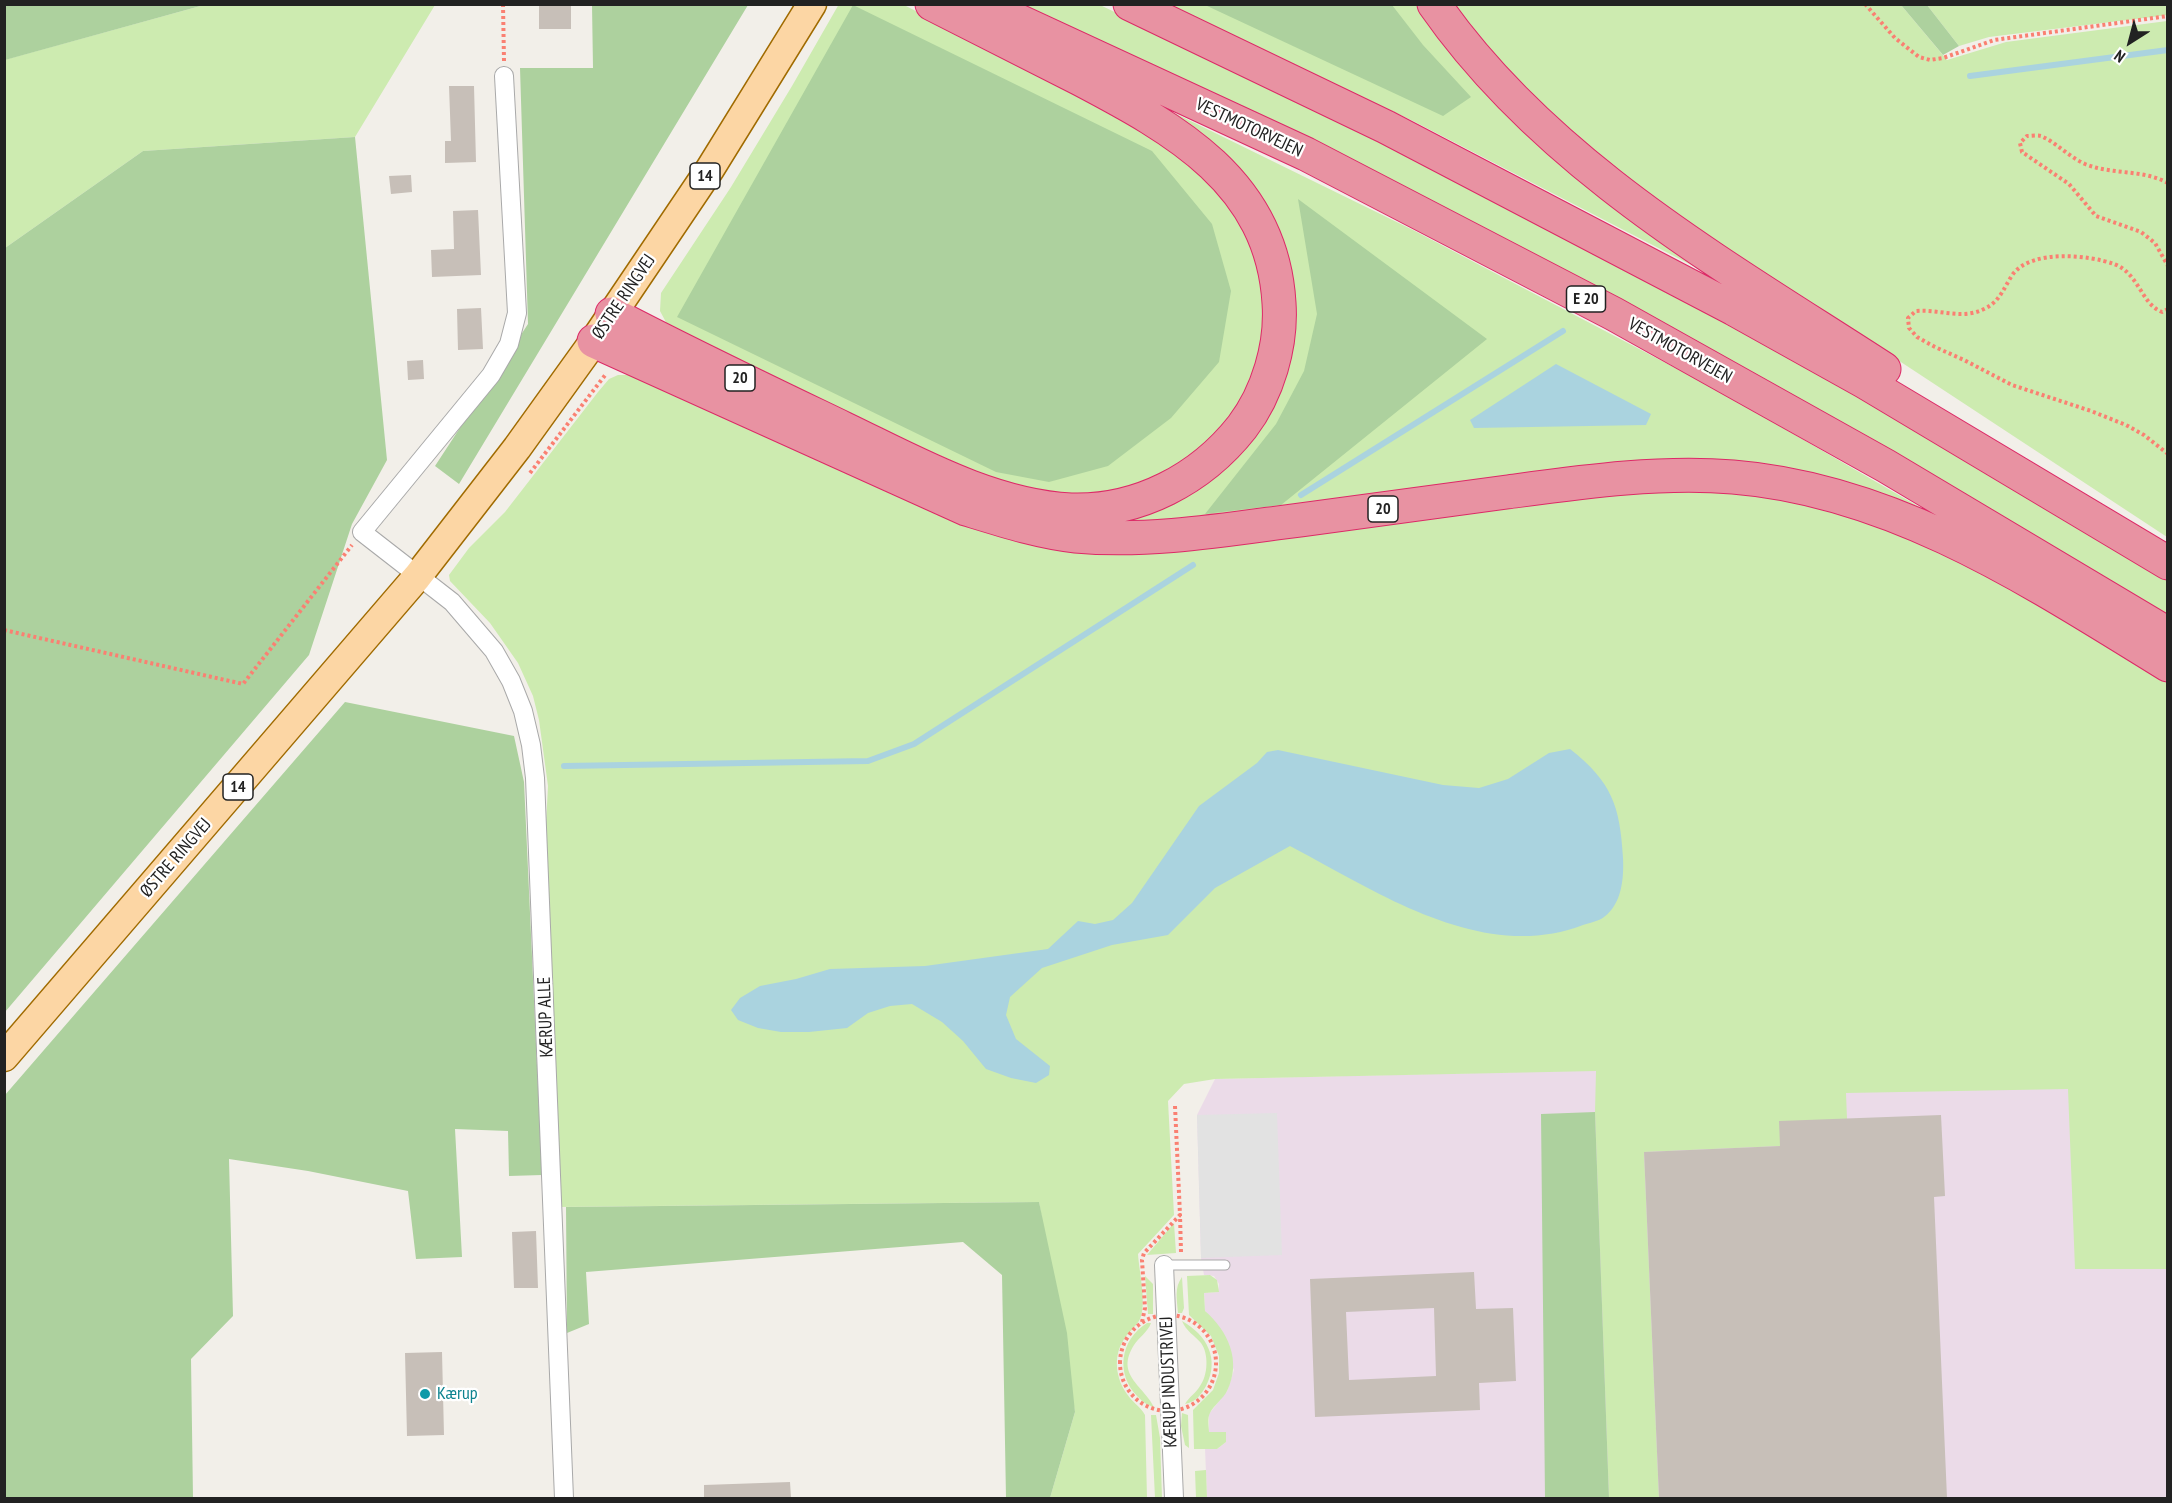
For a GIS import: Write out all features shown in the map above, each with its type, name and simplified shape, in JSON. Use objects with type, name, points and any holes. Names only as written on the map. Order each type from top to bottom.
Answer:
[{"type":"highway","name":"20","points":[[612,314],[673,346],[944,477],[1018,502],[1072,510],[1114,506],[1155,495],[1207,465],[1230,443],[1252,414],[1268,379],[1280,319],[1275,266],[1266,238],[1245,201],[1209,160],[1160,124],[933,4]]},
{"type":"highway","name":"VESTMOTORVEJEN","points":[[982,4],[1306,154],[1614,314],[1886,466],[2168,634]]},
{"type":"highway","points":[[1130,4],[1386,128],[1734,309],[1865,382],[2161,559]]},
{"type":"highway","points":[[1434,4],[1476,57],[1545,129],[1660,222],[2029,464],[2161,559]]},
{"type":"highway","name":"20","points":[[594,341],[966,509],[1018,525],[1075,536],[1123,538],[1218,531],[1608,478],[1732,477],[1786,484],[1828,493],[1890,513],[1933,531],[2017,574],[2168,664]]},
{"type":"main road","name":"ØSTRE RINGVEJ","points":[[4,1057],[417,577],[517,448],[594,341],[710,169],[811,6]]},
{"type":"street","points":[[417,577],[362,532],[491,375],[509,344],[517,313],[504,76]]},
{"type":"street","name":"KÆRUP ALLE","points":[[417,577],[452,602],[494,651],[524,711],[531,745],[536,778],[564,1498]]},
{"type":"street","name":"KÆRUP INDUSTRIVEJ","points":[[1164,1265],[1173,1498]]},
{"type":"lane","points":[[1164,1265],[1225,1265]]},
{"type":"path","points":[[503,4],[504,76]]},
{"type":"path","points":[[1865,4],[1894,38],[1919,57],[1930,60],[1943,58],[1994,40],[2168,16]]},
{"type":"path","points":[[2168,183],[2145,174],[2087,165],[2039,136],[2027,136],[2020,143],[2022,152],[2069,184],[2096,216],[2141,232],[2155,243],[2168,266]]},
{"type":"path","points":[[2168,309],[2162,312],[2154,309],[2132,275],[2117,265],[2093,258],[2068,256],[2048,258],[2026,265],[2014,273],[1995,303],[1983,310],[1965,314],[1916,311],[1908,318],[1909,327],[1917,337],[1935,347],[2012,385],[2126,425],[2144,435],[2168,454]]},
{"type":"path","points":[[4,630],[243,684],[362,532]]},
{"type":"path","points":[[1175,1106],[1180,1215]]},
{"type":"shaded area","points":[[2167,1057],[2167,1498],[1207,1498],[1205,1448],[1217,1449],[1226,1442],[1226,1432],[1209,1432],[1209,1414],[1227,1391],[1234,1370],[1205,1311],[1204,1293],[1218,1292],[1219,1284],[1214,1276],[1204,1275],[1201,1258],[1197,1115],[1215,1079]]},
{"type":"shaded area","points":[[1277,1113],[1282,1255],[1201,1258],[1197,1115]]},
{"type":"green space","points":[[5,4],[204,4],[204,5],[5,60]]},
{"type":"green space","points":[[839,4],[904,5],[1128,119],[1209,178],[1257,249],[1266,317],[1253,380],[1239,404],[1223,428],[1172,472],[1139,484],[1103,493],[1060,493],[1017,486],[972,470],[830,406],[668,326],[660,311],[661,293],[731,187]]},
{"type":"green space","points":[[2167,4],[2168,15],[1989,37],[1959,46],[1927,5]]},
{"type":"green space","points":[[204,5],[435,5],[355,137],[143,151],[5,248],[4,60]]},
{"type":"green space","points":[[592,5],[748,5],[459,484],[435,466],[528,324],[520,68],[593,68]]},
{"type":"green space","points":[[853,5],[1152,151],[1212,224],[1231,291],[1219,362],[1171,418],[1108,466],[1049,482],[996,472],[677,317]]},
{"type":"green space","points":[[1014,5],[1100,5],[1393,145],[1889,411],[2167,579],[2167,618]]},
{"type":"green space","points":[[1167,5],[1420,5],[1728,284],[1413,121]]},
{"type":"green space","points":[[1205,5],[1392,5],[1423,45],[1471,97],[1443,116]]},
{"type":"green space","points":[[1452,5],[1901,5],[1947,60],[2006,42],[2167,21],[2167,537],[1729,249],[1621,175],[1548,113],[1496,59]]},
{"type":"green space","points":[[1901,5],[1927,5],[1959,46],[1943,55]]},
{"type":"green space","points":[[1107,80],[1413,230],[1721,392],[1954,527],[1767,473],[1280,515],[1080,527],[958,489],[1108,516],[1256,420],[1276,238]]},
{"type":"green space","points":[[355,137],[387,460],[352,524],[309,655],[5,1012],[5,248],[143,151]]},
{"type":"green space","points":[[1298,199],[1487,339],[1281,505],[1205,514],[1276,424],[1304,371],[1317,314]]},
{"type":"green space","points":[[618,375],[636,375],[1030,542],[1620,493],[1738,491],[1839,509],[1943,551],[2167,679],[2167,1269],[2075,1269],[2068,1089],[1846,1093],[1847,1119],[1780,1146],[1644,1152],[1659,1498],[1609,1498],[1595,1112],[1596,1071],[1215,1079],[1184,1084],[1168,1101],[1174,1215],[1138,1254],[1143,1296],[1142,1313],[1123,1341],[1117,1361],[1118,1375],[1123,1388],[1145,1415],[1147,1498],[1050,1498],[1075,1412],[1039,1202],[558,1207],[544,863],[548,786],[539,720],[533,696],[518,663],[490,623],[450,581],[449,575],[469,548],[505,512],[598,392],[609,379]]},
{"type":"green space","points":[[345,702],[514,736],[524,782],[542,1175],[509,1176],[508,1131],[455,1129],[462,1257],[416,1259],[408,1191],[308,1171],[229,1159],[233,1316],[191,1359],[193,1498],[5,1498],[5,1095]]},
{"type":"green space","points":[[1595,1112],[1609,1498],[1545,1498],[1541,1114]]},
{"type":"green space","points":[[1039,1202],[1067,1333],[1075,1412],[1050,1498],[1006,1498],[1002,1275],[963,1242],[586,1272],[589,1324],[567,1333],[566,1207]]},
{"type":"green space","points":[[1174,1223],[1176,1253],[1147,1255]]},
{"type":"green space","points":[[1210,1275],[1217,1280],[1219,1292],[1204,1293],[1205,1311],[1226,1337],[1233,1358],[1233,1369],[1227,1391],[1209,1417],[1209,1432],[1226,1432],[1226,1442],[1217,1449],[1194,1449],[1193,1410],[1213,1390],[1219,1373],[1219,1356],[1211,1336],[1189,1315],[1187,1276]]},
{"type":"green space","points":[[1145,1276],[1153,1284],[1153,1314],[1148,1314]]},
{"type":"green space","points":[[1182,1277],[1184,1308],[1182,1313],[1178,1313],[1177,1290]]},
{"type":"green space","points":[[1182,1321],[1198,1333],[1204,1341],[1209,1349],[1212,1366],[1202,1392],[1195,1400],[1185,1404],[1203,1381],[1206,1359],[1201,1343],[1188,1331]]},
{"type":"green space","points":[[1147,1323],[1151,1323],[1134,1345],[1128,1364],[1133,1379],[1154,1407],[1138,1397],[1131,1388],[1124,1368],[1126,1348],[1131,1338]]},
{"type":"green space","points":[[1182,1413],[1188,1415],[1189,1448],[1185,1445],[1181,1426]]},
{"type":"green space","points":[[1151,1415],[1156,1415],[1160,1438],[1162,1498],[1155,1498]]},
{"type":"green space","points":[[1206,1470],[1207,1498],[1196,1498],[1195,1471]]},
{"type":"water","points":[[1556,364],[1651,414],[1646,425],[1474,428],[1470,420]]},
{"type":"water","points":[[1570,749],[1596,773],[1611,796],[1622,840],[1621,890],[1610,912],[1594,922],[1545,935],[1507,935],[1469,929],[1431,917],[1394,901],[1290,846],[1215,888],[1168,935],[1112,945],[1042,968],[1010,997],[1006,1015],[1016,1039],[1050,1066],[1049,1075],[1036,1083],[1011,1078],[986,1069],[963,1041],[942,1022],[912,1004],[890,1006],[868,1013],[847,1028],[809,1032],[781,1032],[758,1028],[738,1020],[731,1010],[740,998],[760,986],[830,969],[925,966],[1048,949],[1078,921],[1095,924],[1113,920],[1132,903],[1199,806],[1257,763],[1267,752],[1278,750],[1443,785],[1479,788],[1508,779],[1549,753]]},
{"type":"building","points":[[539,4],[571,4],[571,29],[539,29]]},
{"type":"building","points":[[449,86],[474,86],[476,162],[445,163],[445,141],[451,141]]},
{"type":"building","points":[[411,175],[412,192],[391,194],[389,176]]},
{"type":"building","points":[[478,210],[481,275],[432,277],[431,250],[454,249],[453,211]]},
{"type":"building","points":[[481,308],[483,349],[458,350],[457,309]]},
{"type":"building","points":[[423,360],[424,379],[408,380],[407,361]]},
{"type":"building","points":[[1941,1115],[1945,1196],[1934,1197],[1947,1498],[1659,1498],[1644,1152],[1780,1146],[1779,1121]]},
{"type":"building","points":[[536,1231],[538,1288],[514,1288],[512,1232]]},
{"type":"building","points":[[1474,1272],[1476,1309],[1513,1308],[1516,1381],[1479,1383],[1480,1410],[1315,1417],[1310,1279]],"holes":[[[1434,1308],[1436,1376],[1349,1380],[1346,1312]]]},
{"type":"building","name":"Kærup","points":[[442,1352],[444,1435],[407,1436],[405,1353]]},
{"type":"building","points":[[790,1482],[791,1498],[704,1498],[704,1485]]},
{"type":"waterway","points":[[1970,76],[2168,50]]},
{"type":"waterway","points":[[1301,495],[1563,331]]},
{"type":"waterway","points":[[564,766],[868,761],[914,744],[1193,565]]},
{"type":"place","name":"Kærup","points":[[425,1394]]}]
